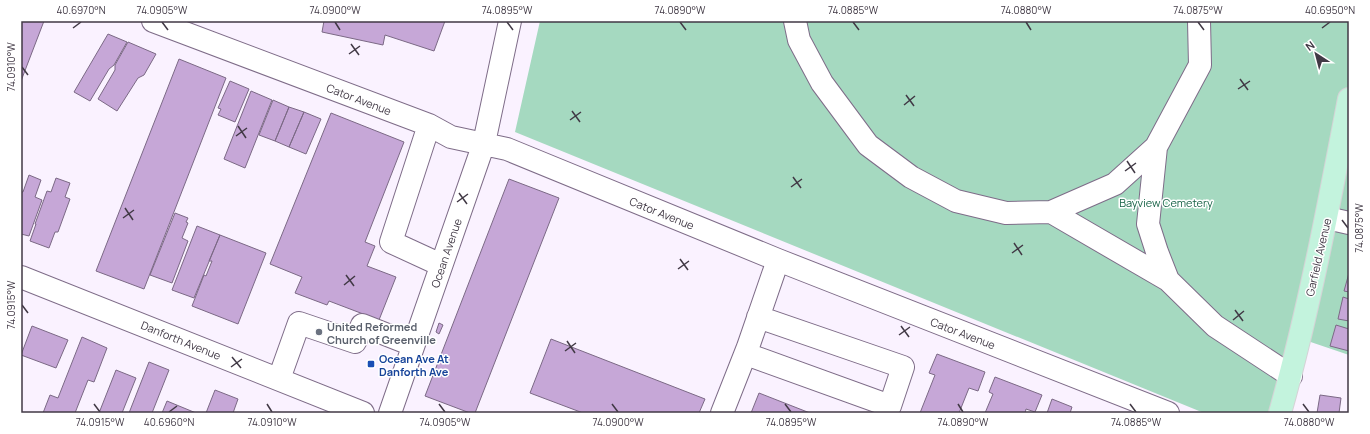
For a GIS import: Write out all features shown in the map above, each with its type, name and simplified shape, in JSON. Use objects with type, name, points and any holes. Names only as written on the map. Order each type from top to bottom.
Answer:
[{"type":"main road","name":"Garfield Avenue","points":[[1280,413],[1291,376],[1327,218],[1349,99]]},
{"type":"street","name":"Cator Avenue","points":[[153,21],[181,26],[429,125],[451,137],[507,149],[778,260],[1168,413]]},
{"type":"street","name":"Ocean Avenue","points":[[390,413],[484,143],[510,21]]},
{"type":"street","points":[[795,21],[799,40],[822,83],[868,145],[912,177],[956,201],[1006,213],[1051,212],[1115,184],[1156,147],[1200,65],[1199,21]]},
{"type":"street","points":[[429,125],[391,242],[441,265]]},
{"type":"street","points":[[1156,147],[1148,224],[1168,280]]},
{"type":"street","points":[[1051,212],[1168,280],[1215,326],[1291,376]]},
{"type":"street","points":[[1327,218],[1349,223]]},
{"type":"street","points":[[722,413],[746,354],[778,260]]},
{"type":"street","name":"Danforth Avenue","points":[[21,277],[363,413]]},
{"type":"street","points":[[746,354],[890,406],[903,367],[758,317]]},
{"type":"street","points":[[279,379],[299,323],[355,342],[362,325],[413,345]]},
{"type":"green space","name":"Bayview Cemetery","points":[[540,21],[1349,21],[1349,355],[1290,335],[1269,413],[1204,413],[515,132]]},
{"type":"building","points":[[21,21],[44,21],[21,81]]},
{"type":"building","points":[[324,21],[445,21],[434,51],[385,35],[383,45],[322,32]]},
{"type":"building","points":[[108,34],[127,42],[114,65],[109,69],[90,101],[74,92]]},
{"type":"building","points":[[128,42],[156,54],[144,75],[138,78],[117,111],[98,99],[115,70],[115,65]]},
{"type":"building","points":[[179,59],[226,78],[144,289],[96,271]]},
{"type":"building","points":[[230,81],[249,89],[235,122],[218,115],[221,109],[218,108]]},
{"type":"building","points":[[251,91],[272,100],[245,168],[224,159]]},
{"type":"building","points":[[273,100],[289,107],[275,141],[259,135]]},
{"type":"building","points":[[289,107],[304,112],[289,147],[275,141]]},
{"type":"building","points":[[304,112],[321,119],[306,154],[289,147]]},
{"type":"building","points":[[331,113],[404,142],[365,242],[375,246],[367,266],[396,277],[379,320],[329,301],[327,305],[295,293],[302,277],[270,264]]},
{"type":"building","points":[[29,175],[41,180],[35,197],[42,200],[29,236],[21,234],[21,192],[23,192]]},
{"type":"building","points":[[56,178],[70,183],[65,197],[70,199],[58,232],[55,232],[49,248],[30,241],[47,191],[51,192]]},
{"type":"building","points":[[509,179],[559,198],[475,413],[470,413],[425,396]]},
{"type":"building","points":[[175,213],[188,218],[186,222],[188,223],[182,238],[188,241],[172,283],[150,275]]},
{"type":"building","points":[[197,226],[220,235],[194,298],[172,290]]},
{"type":"building","points":[[220,235],[266,253],[238,324],[192,306],[204,275],[206,276],[212,261],[209,261]]},
{"type":"building","points":[[1349,273],[1349,292],[1344,291]]},
{"type":"building","points":[[1343,297],[1349,299],[1349,321],[1338,319]]},
{"type":"building","points":[[439,323],[443,325],[439,334],[436,332]]},
{"type":"building","points":[[1336,325],[1349,329],[1349,351],[1330,346]]},
{"type":"building","points":[[32,326],[68,340],[56,368],[21,355]]},
{"type":"building","points":[[82,337],[107,348],[94,382],[88,380],[75,413],[43,413],[50,395],[58,398]]},
{"type":"building","points":[[551,339],[705,399],[699,413],[583,413],[530,393]]},
{"type":"building","points":[[937,354],[985,372],[978,391],[969,388],[959,413],[920,413],[935,375],[929,373]]},
{"type":"building","points":[[149,362],[169,370],[152,413],[129,413]]},
{"type":"building","points":[[116,370],[136,378],[122,413],[99,413]]},
{"type":"building","points":[[995,377],[1042,395],[1035,412],[1026,409],[1025,413],[985,413],[993,394],[989,392]]},
{"type":"building","points":[[215,390],[238,399],[233,413],[206,413]]},
{"type":"building","points":[[759,393],[810,413],[751,413]]},
{"type":"building","points":[[1320,395],[1341,398],[1339,413],[1317,413]]},
{"type":"building","points":[[1052,399],[1072,407],[1070,413],[1047,413]]},
{"type":"building","points":[[167,401],[196,413],[162,413]]},
{"type":"place","name":"United Reformed Church of Greenville","points":[[319,332]]},
{"type":"place","name":"Ocean Ave At Danforth Ave","points":[[371,364]]}]
